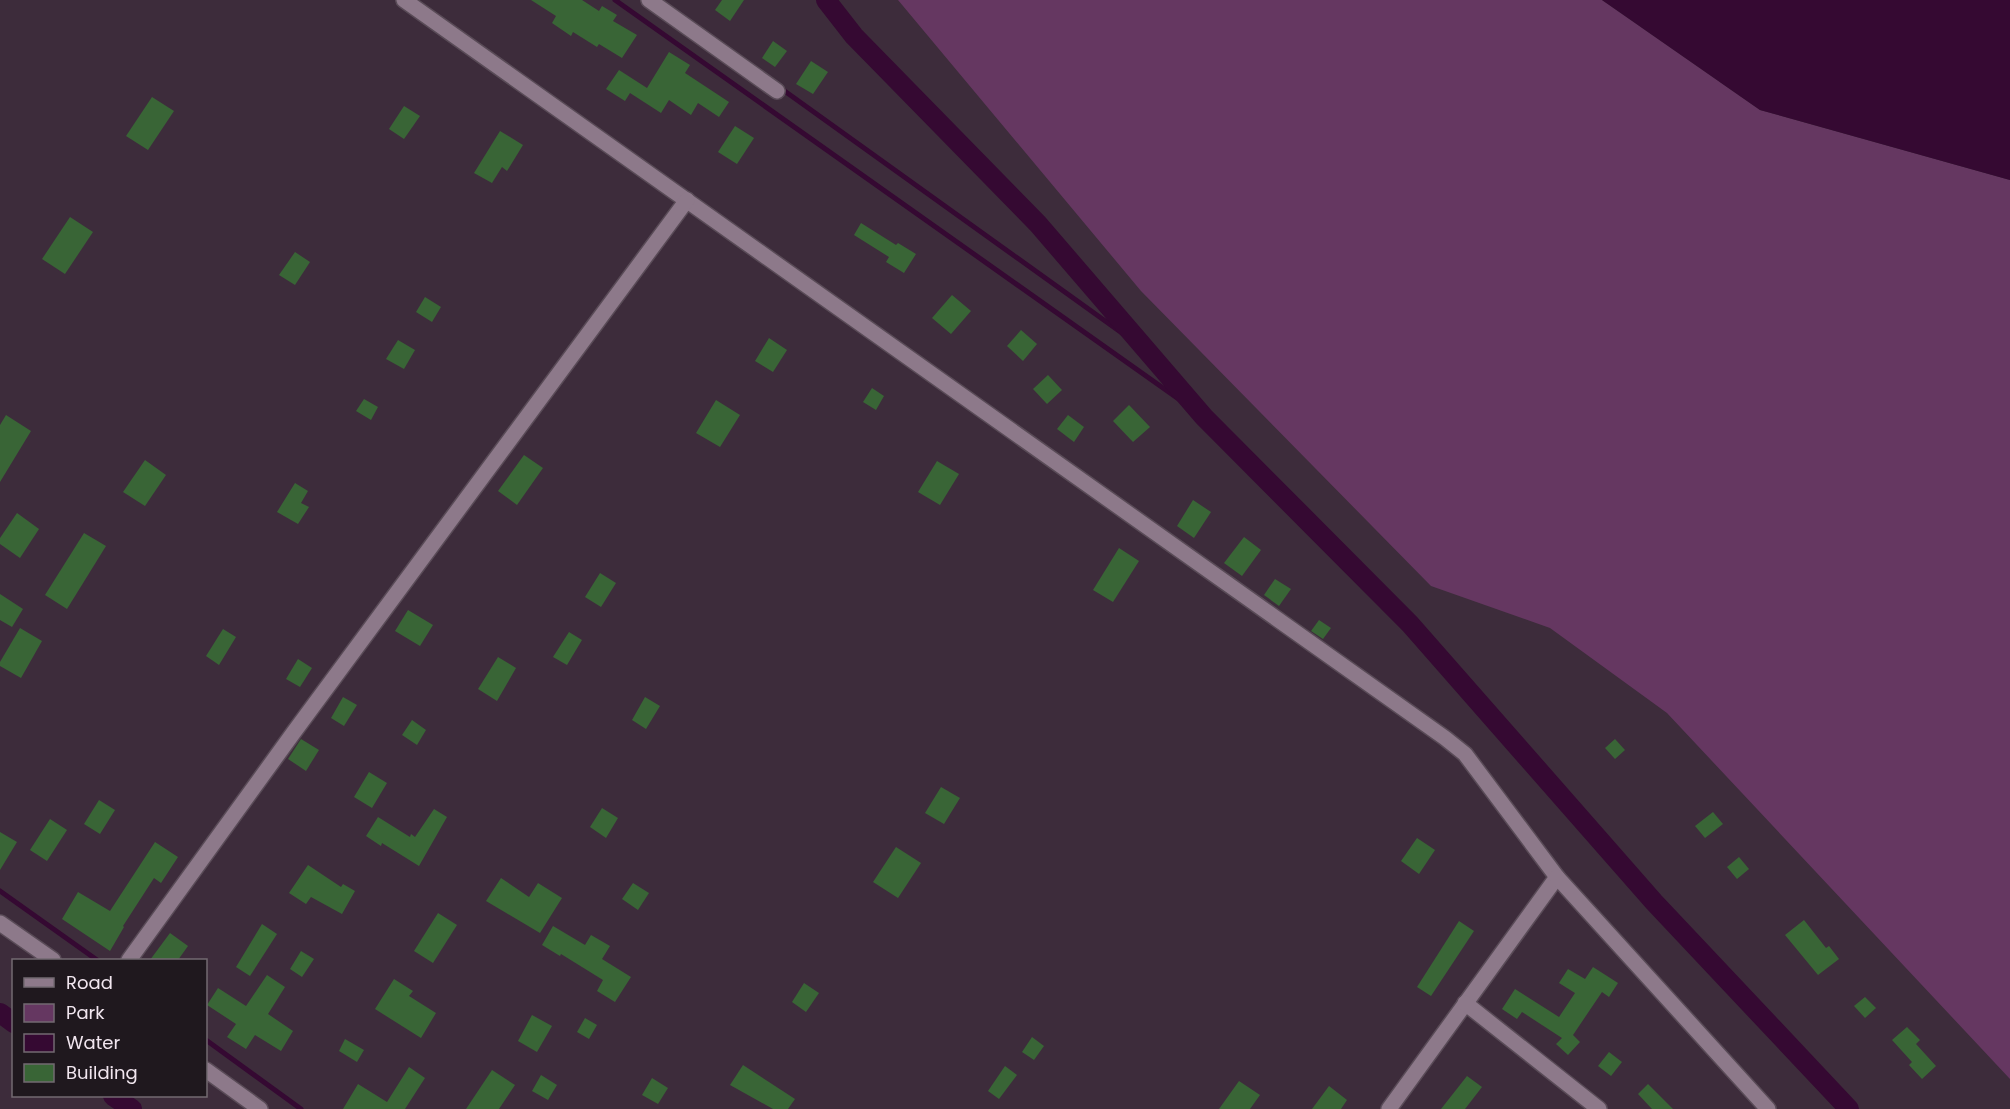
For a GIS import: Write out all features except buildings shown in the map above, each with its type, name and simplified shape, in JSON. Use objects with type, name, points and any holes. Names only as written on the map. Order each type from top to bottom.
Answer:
[{"type":"street","points":[[404,0],[1446,738],[1465,754],[1557,877],[1768,1109]]},
{"type":"street","points":[[649,0],[777,91]]},
{"type":"street","points":[[130,959],[294,732],[687,200]]},
{"type":"street","points":[[1389,1109],[1557,877]]},
{"type":"street","points":[[0,923],[52,959]]},
{"type":"street","points":[[1465,1003],[1599,1109]]},
{"type":"street","points":[[207,1071],[260,1109]]},
{"type":"green space","points":[[898,0],[1602,0],[1760,110],[2010,180],[2010,1079],[1667,713],[1550,628],[1431,586],[1141,291]]},
{"type":"water","points":[[1602,0],[2010,0],[2010,180],[1760,110]]},
{"type":"waterway","points":[[615,0],[1204,417]]},
{"type":"waterway","points":[[826,0],[854,36],[1038,224],[1204,417],[1410,624],[1654,902],[1849,1109]]},
{"type":"waterway","points":[[779,87],[1147,351]]},
{"type":"waterway","points":[[0,891],[96,959]]},
{"type":"waterway","points":[[0,1013],[12,1022]]},
{"type":"waterway","points":[[207,1041],[301,1109]]},
{"type":"waterway","points":[[114,1097],[132,1109]]}]
